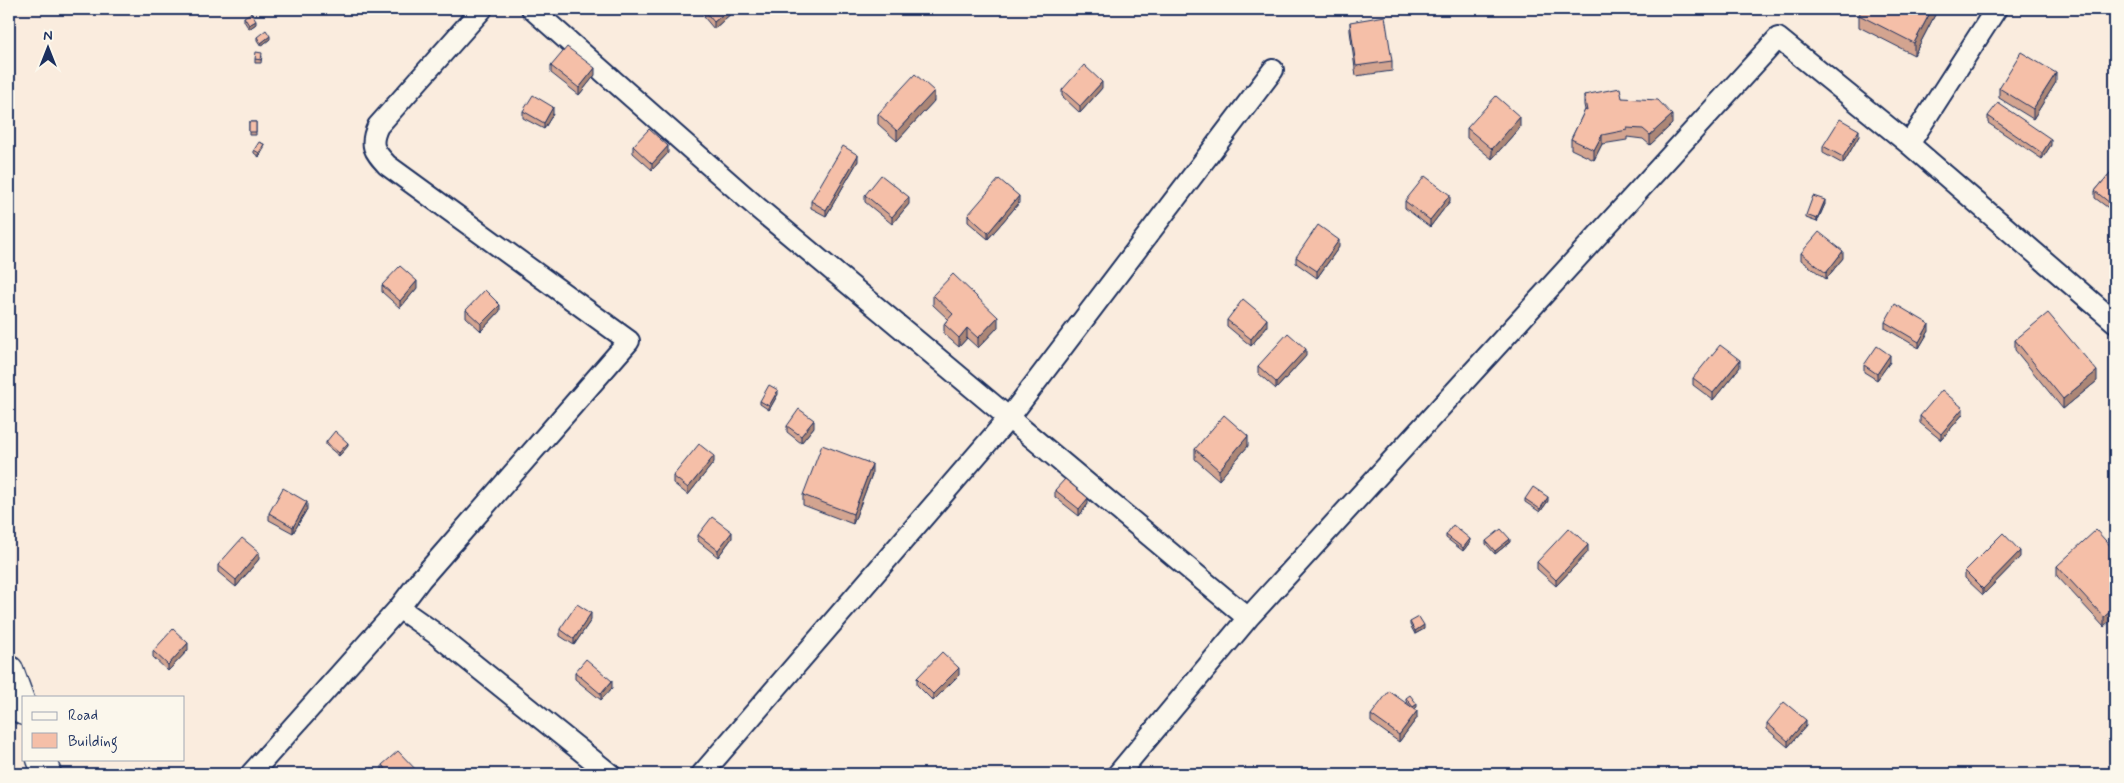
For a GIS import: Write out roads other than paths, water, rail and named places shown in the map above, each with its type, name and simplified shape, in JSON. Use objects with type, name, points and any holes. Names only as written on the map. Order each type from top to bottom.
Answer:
[{"type":"street","points":[[251,774],[399,608],[421,579],[629,340],[387,165],[375,152],[373,137],[378,126],[482,9]]},
{"type":"street","points":[[532,9],[759,209],[1248,618]]},
{"type":"street","points":[[1909,144],[1996,9]]},
{"type":"street","points":[[1118,774],[1248,618],[1778,38],[1909,144],[2115,322]]},
{"type":"street","points":[[702,774],[1008,419],[1273,70]]},
{"type":"street","points":[[399,608],[436,634],[610,774]]},
{"type":"street","points":[[9,670],[22,706]]},
{"type":"street","points":[[42,760],[47,774]]}]
